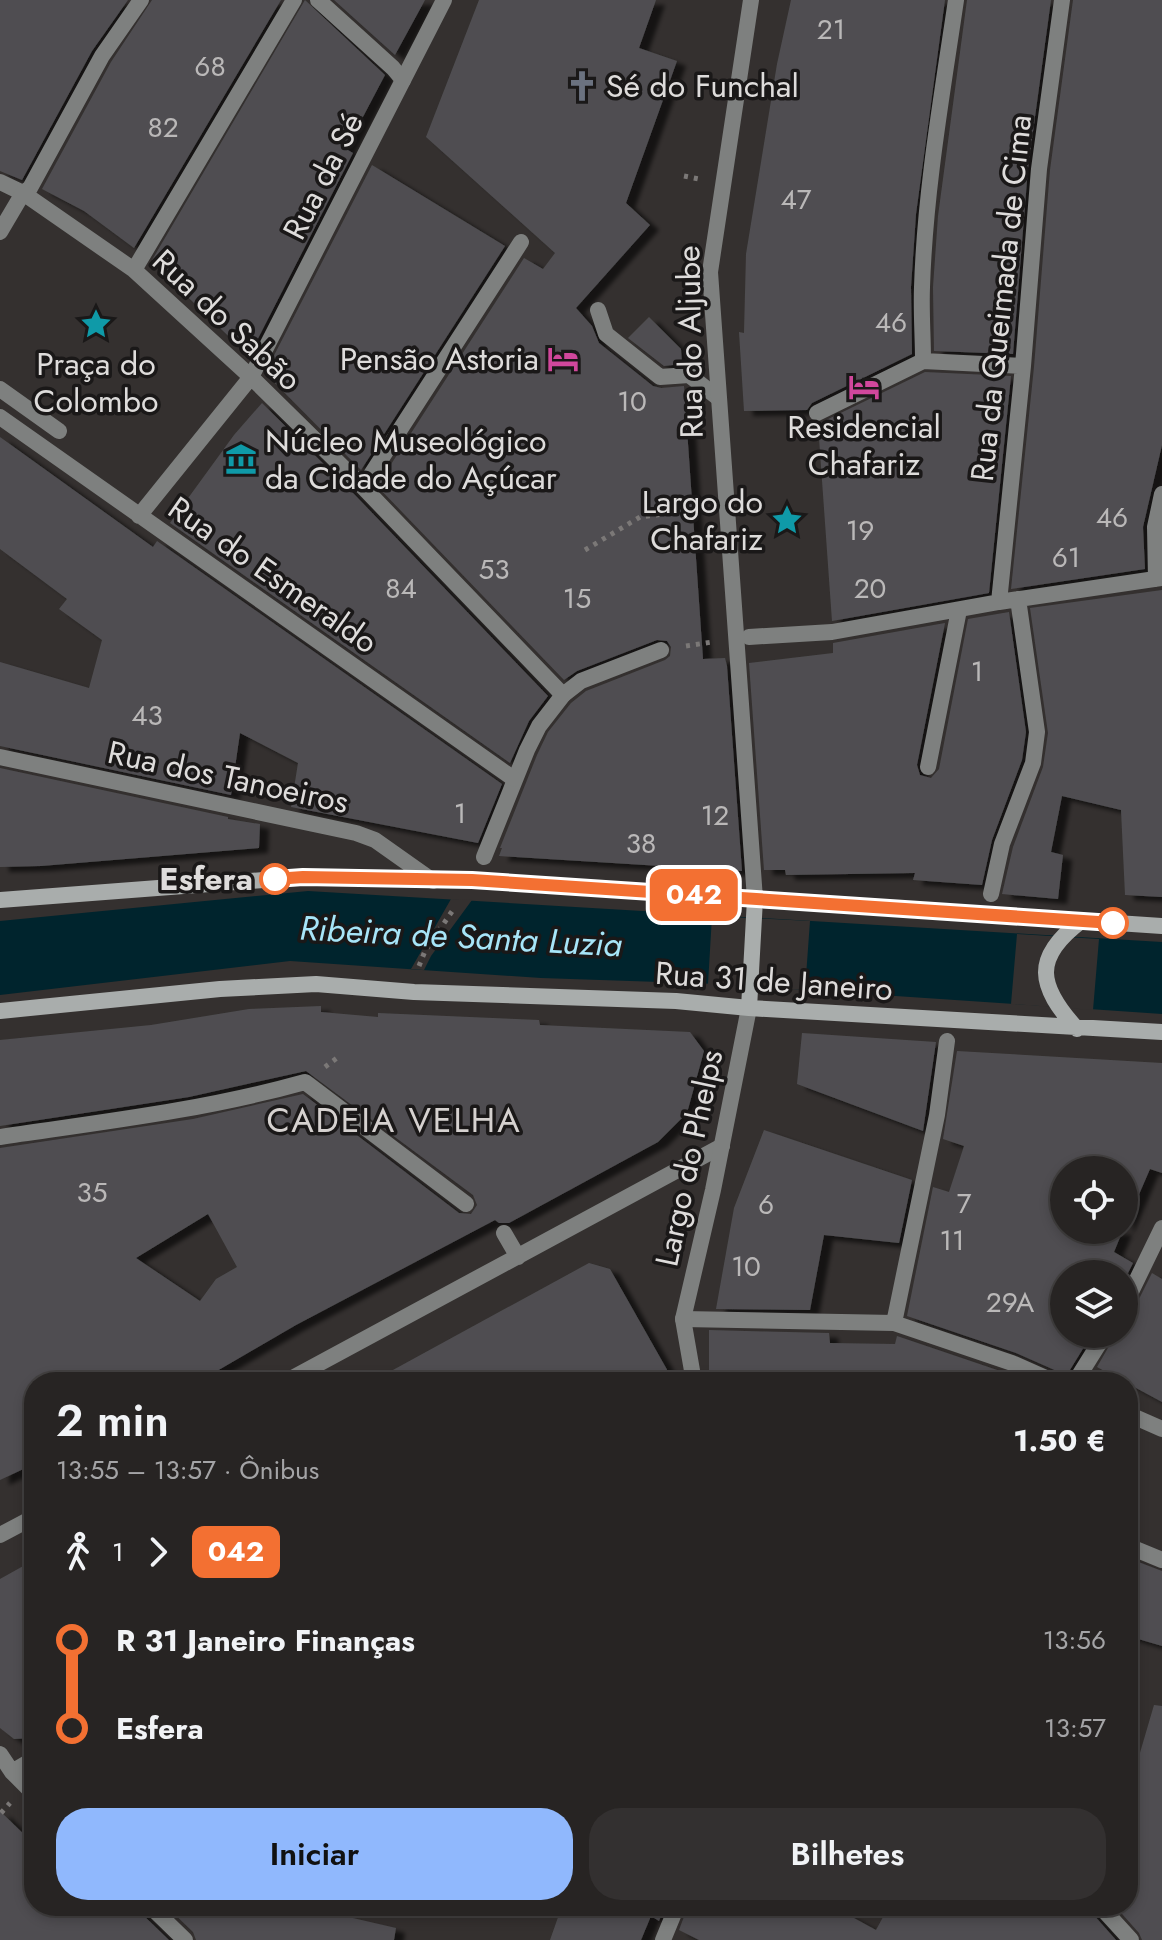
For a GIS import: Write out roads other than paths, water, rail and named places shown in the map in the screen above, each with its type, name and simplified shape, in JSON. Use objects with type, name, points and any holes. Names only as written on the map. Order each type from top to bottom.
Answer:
[{"type":"main road","points":[[0,900],[303,877],[472,880],[1162,926]]},
{"type":"main road","points":[[749,1008],[755,899]]},
{"type":"main road","points":[[1077,1029],[1059,1007],[1048,987],[1046,974],[1052,948],[1081,921]]},
{"type":"main road","name":"Rua 31 de Janeiro","points":[[0,1011],[220,989],[316,984],[414,992],[676,1001],[1077,1029],[1162,1032]]},
{"type":"street","points":[[0,232],[23,193],[30,188],[102,56],[141,0]]},
{"type":"street","points":[[134,270],[294,0]]},
{"type":"street","points":[[318,0],[403,80]]},
{"type":"street","name":"Rua da Sé","points":[[139,516],[251,377],[444,0]]},
{"type":"street","name":"Rua do Aljube","points":[[751,0],[710,272],[755,899]]},
{"type":"street","points":[[923,361],[921,289],[925,234],[956,0]]},
{"type":"street","name":"Rua da Queimada de Cima","points":[[999,602],[1039,169],[1062,0]]},
{"type":"street","name":"Rua do Sabão","points":[[0,182],[23,193],[134,270],[251,377],[363,487],[563,695]]},
{"type":"street","points":[[363,487],[521,242]]},
{"type":"street","points":[[598,310],[606,334],[660,377],[689,375],[717,397]]},
{"type":"street","points":[[817,413],[923,361],[1023,366]]},
{"type":"street","points":[[0,389],[59,431]]},
{"type":"street","name":"Rua do Esmeraldo","points":[[0,417],[514,779]]},
{"type":"street","points":[[749,637],[832,632],[999,602],[1159,579],[1155,527],[1162,494]]},
{"type":"street","points":[[991,894],[1002,844],[1033,763],[1037,732],[1018,599]]},
{"type":"street","points":[[928,767],[959,610]]},
{"type":"street","points":[[484,857],[514,779],[539,726],[563,695],[581,681],[661,650]]},
{"type":"street","name":"Rua dos Tanoeiros","points":[[0,757],[356,833],[375,840],[433,881]]},
{"type":"street","name":"Largo do Phelps","points":[[683,1319],[749,1008]]},
{"type":"street","points":[[894,1323],[937,1115],[947,1041]]},
{"type":"street","points":[[0,1137],[166,1112],[254,1096],[305,1082],[466,1204]]},
{"type":"street","points":[[304,1372],[722,1146]]},
{"type":"street","points":[[1138,1276],[1162,1228]]},
{"type":"street","points":[[504,1233],[518,1257]]},
{"type":"street","points":[[692,1372],[683,1319],[894,1323],[1032,1372]]},
{"type":"street","points":[[1081,1372],[1096,1348]]},
{"type":"street","points":[[1138,1418],[1162,1429]]},
{"type":"street","points":[[0,1535],[24,1522]]},
{"type":"street","points":[[1138,1550],[1162,1560]]},
{"type":"street","points":[[0,1754],[24,1784]]},
{"type":"street","points":[[12,1772],[24,1765]]},
{"type":"street","points":[[160,1916],[185,1940]]},
{"type":"street","points":[[663,1940],[673,1916]]},
{"type":"street","points":[[1109,1916],[1131,1940]]},
{"type":"water","name":"Ribeira de Santa Luzia","points":[[308,891],[1162,942],[1162,1014],[719,984],[541,978],[290,961],[0,995],[0,921]]},
{"type":"place","name":"Sé do Funchal","points":[[582,86]]},
{"type":"place","name":"Praça do Colombo","points":[[96,324]]},
{"type":"place","name":"Pensão Astoria","points":[[563,359]]},
{"type":"place","name":"Residencial Chafariz","points":[[864,387]]},
{"type":"place","name":"Núcleo Museológico da Cidade do Açúcar","points":[[241,459]]},
{"type":"place","name":"Largo do Chafariz","points":[[787,520]]},
{"type":"place","name":"Esfera","points":[[275,879]]},
{"type":"district","name":"CADEIA VELHA","points":[[394,1120]]}]
